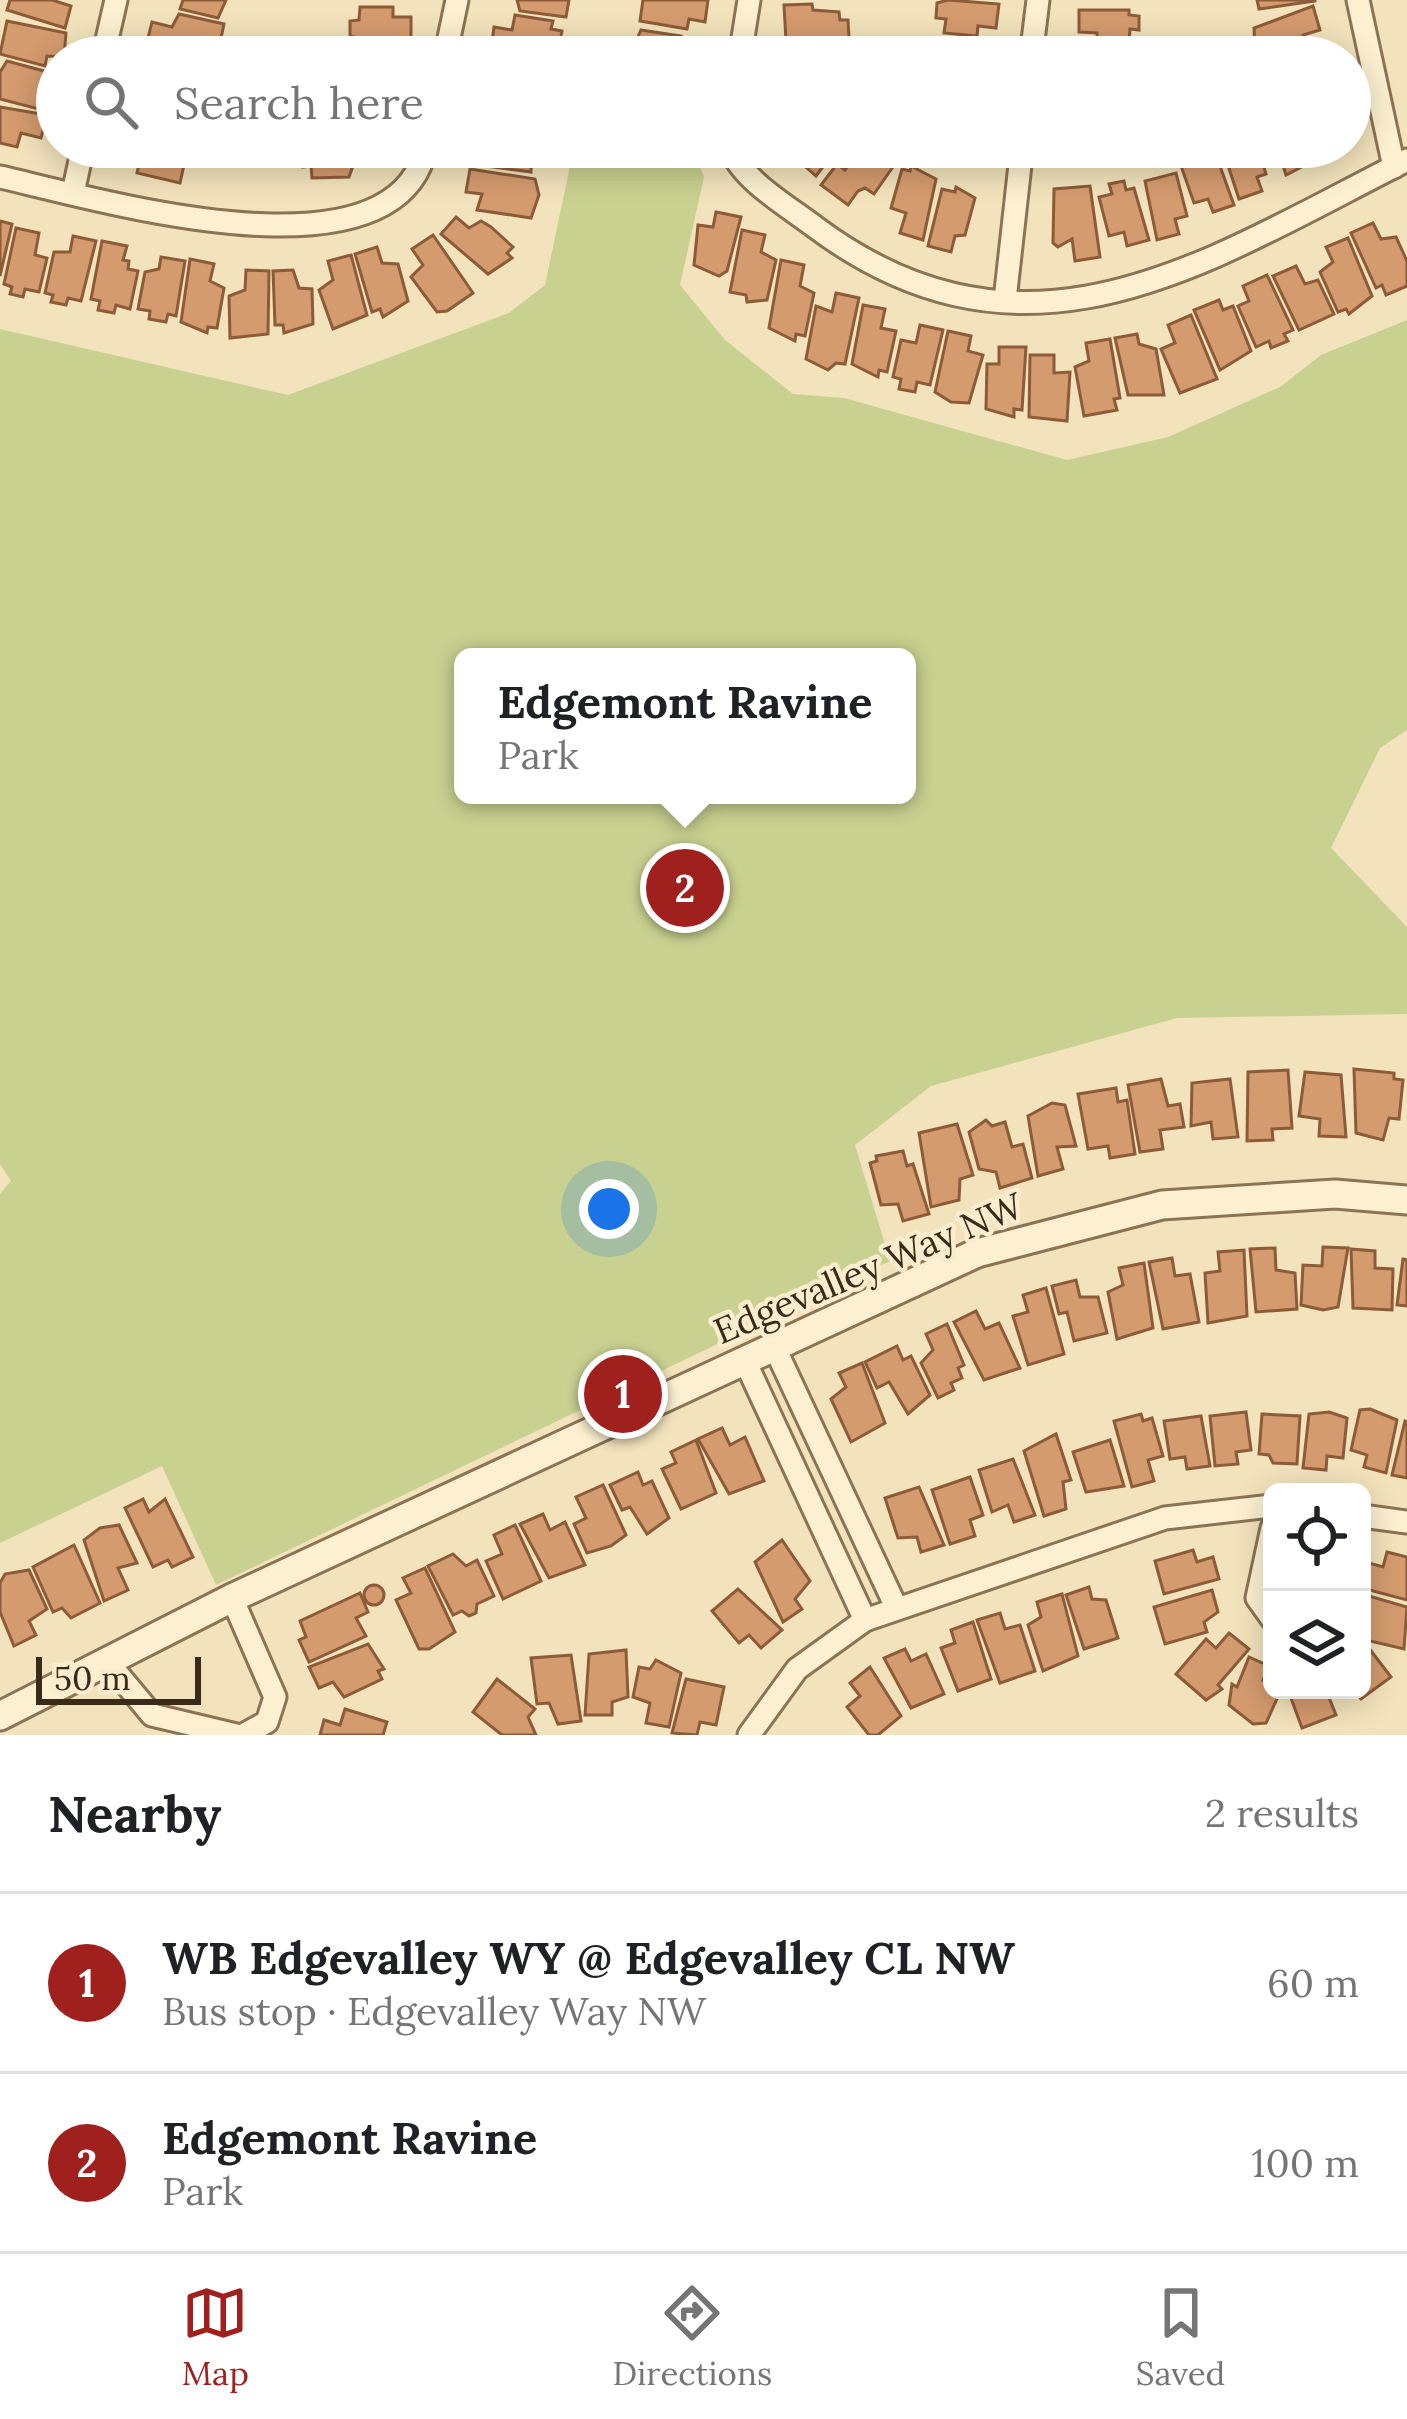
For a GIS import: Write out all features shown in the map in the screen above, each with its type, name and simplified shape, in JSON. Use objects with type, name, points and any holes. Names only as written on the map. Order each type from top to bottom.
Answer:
[{"type":"street","points":[[108,36],[116,0]]},
{"type":"street","points":[[449,36],[457,0]]},
{"type":"street","points":[[743,36],[749,0]]},
{"type":"street","points":[[1033,36],[1037,0]]},
{"type":"street","points":[[1358,0],[1367,36]]},
{"type":"street","points":[[743,168],[788,206],[884,268],[944,290],[1056,302],[1147,286],[1193,270],[1400,163],[1371,50]]},
{"type":"street","points":[[73,193],[78,168]]},
{"type":"street","points":[[0,177],[188,218],[284,226],[362,212],[398,197],[416,180],[420,168]]},
{"type":"street","points":[[1005,300],[1020,168]]},
{"type":"street","name":"Edgevalley Way NW","points":[[0,1716],[232,1598],[977,1253],[1085,1221],[1162,1205],[1257,1196],[1407,1200]]},
{"type":"street","points":[[773,1344],[896,1606]]},
{"type":"street","points":[[744,1359],[865,1620]]},
{"type":"street","points":[[749,1735],[797,1669],[865,1620],[896,1606],[1165,1518],[1263,1508]]},
{"type":"street","points":[[1371,1517],[1407,1522]]},
{"type":"street","points":[[1263,1570],[1257,1598],[1263,1606]]},
{"type":"street","points":[[106,1660],[152,1715],[239,1735],[267,1722],[275,1697],[232,1598]]},
{"type":"green space","points":[[570,168],[700,168],[704,177],[680,285],[725,340],[793,394],[844,398],[1067,460],[1168,437],[1280,387],[1321,355],[1407,320],[1407,730],[1380,748],[1331,848],[1407,927],[1407,1014],[1177,1018],[931,1086],[855,1145],[890,1261],[216,1585],[162,1466],[0,1543],[0,1194],[11,1181],[0,1164],[0,329],[288,395],[509,313],[545,285]]},
{"type":"building","points":[[10,0],[52,0],[71,6],[65,28],[7,10]]},
{"type":"building","points":[[183,0],[226,0],[218,18],[180,9]]},
{"type":"building","points":[[517,0],[569,0],[566,17],[520,11]]},
{"type":"building","points":[[643,0],[708,0],[705,22],[689,19],[687,29],[640,21]]},
{"type":"building","points":[[1257,0],[1315,0],[1315,1],[1259,9]]},
{"type":"building","points":[[937,3],[999,4],[996,28],[978,26],[977,36],[944,33],[946,19],[936,18]]},
{"type":"building","points":[[812,4],[813,10],[839,12],[840,20],[848,20],[849,36],[786,36],[784,5]]},
{"type":"building","points":[[1313,6],[1320,30],[1303,36],[1254,36],[1254,28]]},
{"type":"building","points":[[360,7],[393,7],[393,17],[411,17],[411,36],[350,36],[350,21],[359,20]]},
{"type":"building","points":[[1079,10],[1129,10],[1129,15],[1139,16],[1139,30],[1130,29],[1130,36],[1079,32]]},
{"type":"building","points":[[179,14],[224,24],[221,36],[148,36],[152,22],[172,27]]},
{"type":"building","points":[[515,15],[553,21],[551,29],[562,31],[561,36],[493,36],[494,27],[512,30]]},
{"type":"building","points":[[7,21],[66,33],[36,36],[36,64],[0,54]]},
{"type":"building","points":[[641,30],[681,36],[638,36]]},
{"type":"building","points":[[7,61],[36,69],[36,108],[0,99],[0,72]]},
{"type":"building","points":[[0,107],[36,113],[36,137],[21,133],[17,147],[0,143]]},
{"type":"building","points":[[138,168],[183,168],[180,183],[137,173]]},
{"type":"building","points":[[311,168],[352,168],[349,177],[312,178]]},
{"type":"building","points":[[834,168],[892,168],[874,194],[865,188],[848,205],[821,185]]},
{"type":"building","points":[[915,168],[936,179],[923,240],[900,233],[906,213],[891,208],[902,169]]},
{"type":"building","points":[[1182,168],[1221,168],[1234,205],[1213,212],[1208,199],[1194,203]]},
{"type":"building","points":[[1229,168],[1264,168],[1266,174],[1257,177],[1262,191],[1239,199]]},
{"type":"building","points":[[470,169],[535,179],[539,195],[531,218],[477,210],[482,194],[466,192]]},
{"type":"building","points":[[1176,173],[1187,216],[1175,219],[1179,234],[1157,240],[1145,181]]},
{"type":"building","points":[[1124,181],[1126,190],[1134,188],[1149,240],[1127,246],[1124,232],[1109,236],[1099,197],[1112,194],[1109,184]]},
{"type":"building","points":[[1090,186],[1100,257],[1075,261],[1072,239],[1058,247],[1053,243],[1054,189]]},
{"type":"building","points":[[956,187],[975,198],[965,235],[955,236],[951,252],[928,246],[942,189],[955,192]]},
{"type":"building","points":[[716,212],[741,217],[727,271],[719,276],[694,265],[698,225],[713,227]]},
{"type":"building","points":[[456,217],[469,228],[481,221],[491,227],[513,247],[507,253],[512,258],[488,274],[441,234]]},
{"type":"building","points":[[0,221],[12,224],[0,276]]},
{"type":"building","points":[[1373,223],[1381,239],[1396,237],[1407,261],[1407,286],[1386,295],[1382,285],[1376,288],[1351,233]]},
{"type":"building","points":[[16,228],[39,233],[35,255],[47,258],[39,292],[25,289],[23,297],[10,294],[12,287],[4,284]]},
{"type":"building","points":[[742,230],[765,235],[761,252],[776,260],[767,300],[747,302],[746,295],[730,292]]},
{"type":"building","points":[[433,235],[473,293],[447,311],[437,312],[411,277],[423,265],[412,249]]},
{"type":"building","points":[[73,236],[96,241],[81,301],[51,302],[53,295],[45,293],[54,252],[70,252]]},
{"type":"building","points":[[1348,238],[1372,296],[1349,314],[1346,309],[1338,312],[1320,272],[1333,262],[1326,247]]},
{"type":"building","points":[[102,241],[127,246],[123,260],[129,261],[128,269],[138,271],[130,309],[116,305],[114,313],[98,310],[100,301],[91,299]]},
{"type":"building","points":[[377,247],[382,263],[398,264],[408,301],[383,317],[380,309],[372,312],[355,254]]},
{"type":"building","points":[[351,255],[367,315],[333,329],[319,290],[333,280],[328,261]]},
{"type":"building","points":[[161,257],[185,261],[176,316],[168,314],[166,322],[149,319],[150,311],[138,309],[145,272],[159,269]]},
{"type":"building","points":[[190,259],[214,264],[210,281],[224,288],[217,328],[208,327],[207,333],[181,322]]},
{"type":"building","points":[[781,260],[804,265],[800,286],[814,293],[805,336],[796,334],[795,341],[769,328]]},
{"type":"building","points":[[1296,266],[1305,284],[1318,280],[1334,314],[1299,330],[1273,276]]},
{"type":"building","points":[[246,270],[269,271],[268,334],[230,338],[229,296],[245,290]]},
{"type":"building","points":[[293,270],[299,288],[312,289],[313,324],[284,333],[283,325],[275,325],[273,271]]},
{"type":"building","points":[[1267,275],[1293,330],[1284,334],[1288,341],[1271,348],[1269,341],[1256,347],[1238,306],[1249,301],[1243,286]]},
{"type":"building","points":[[836,293],[859,298],[845,364],[836,363],[828,370],[806,359],[816,306],[832,312]]},
{"type":"building","points":[[1219,300],[1223,310],[1233,306],[1251,351],[1220,370],[1194,310]]},
{"type":"building","points":[[863,305],[885,309],[881,328],[896,331],[887,372],[879,370],[878,377],[852,364]]},
{"type":"building","points":[[1191,315],[1217,379],[1180,393],[1161,349],[1175,343],[1168,325]]},
{"type":"building","points":[[920,325],[943,330],[930,385],[917,382],[915,392],[899,389],[901,379],[893,377],[901,340],[916,343]]},
{"type":"building","points":[[948,331],[971,336],[968,351],[983,355],[969,403],[951,402],[935,392]]},
{"type":"building","points":[[1137,334],[1139,344],[1156,349],[1164,395],[1128,395],[1115,338]]},
{"type":"building","points":[[1110,339],[1120,398],[1114,399],[1117,410],[1084,416],[1075,367],[1089,361],[1086,343]]},
{"type":"building","points":[[999,347],[1026,347],[1022,410],[1014,409],[1014,417],[986,409],[987,364],[999,364]]},
{"type":"building","points":[[1030,355],[1054,355],[1054,373],[1070,372],[1067,421],[1029,417]]},
{"type":"building","points":[[1354,1069],[1394,1073],[1394,1079],[1403,1080],[1399,1119],[1389,1118],[1383,1140],[1356,1133]]},
{"type":"building","points":[[1288,1070],[1292,1128],[1272,1129],[1273,1140],[1247,1141],[1248,1072]]},
{"type":"building","points":[[1305,1072],[1341,1075],[1346,1137],[1319,1136],[1320,1119],[1299,1116]]},
{"type":"building","points":[[1161,1079],[1168,1106],[1180,1104],[1184,1127],[1160,1130],[1163,1149],[1140,1152],[1128,1085]]},
{"type":"building","points":[[1230,1079],[1238,1137],[1213,1139],[1211,1122],[1191,1126],[1192,1083]]},
{"type":"building","points":[[1116,1088],[1118,1102],[1127,1100],[1135,1154],[1110,1158],[1108,1146],[1088,1149],[1078,1094]]},
{"type":"building","points":[[1052,1103],[1065,1105],[1076,1146],[1057,1147],[1063,1169],[1038,1176],[1028,1116]]},
{"type":"building","points":[[986,1120],[992,1126],[1005,1122],[1012,1147],[1023,1144],[1032,1178],[1000,1188],[996,1172],[979,1169],[969,1132]]},
{"type":"building","points":[[957,1124],[973,1175],[960,1179],[959,1200],[931,1207],[919,1133]]},
{"type":"building","points":[[903,1151],[907,1166],[913,1164],[929,1214],[903,1221],[898,1204],[881,1205],[870,1163],[877,1161],[876,1156]]},
{"type":"building","points":[[1323,1247],[1348,1248],[1338,1307],[1323,1310],[1301,1305],[1303,1265],[1322,1266]]},
{"type":"building","points":[[1275,1248],[1276,1270],[1295,1273],[1297,1309],[1256,1312],[1250,1249]]},
{"type":"building","points":[[1351,1249],[1375,1251],[1375,1268],[1393,1269],[1392,1310],[1353,1308]]},
{"type":"building","points":[[1244,1250],[1247,1316],[1208,1323],[1205,1273],[1220,1271],[1218,1252]]},
{"type":"building","points":[[1172,1258],[1175,1276],[1190,1274],[1199,1322],[1163,1329],[1149,1262]]},
{"type":"building","points":[[1403,1259],[1407,1260],[1407,1306],[1397,1305]]},
{"type":"building","points":[[1144,1263],[1153,1328],[1117,1339],[1108,1292],[1123,1285],[1119,1268]]},
{"type":"building","points":[[1076,1280],[1080,1297],[1098,1297],[1107,1333],[1074,1341],[1067,1312],[1059,1314],[1052,1286]]},
{"type":"building","points":[[1046,1288],[1064,1354],[1028,1365],[1013,1316],[1028,1312],[1023,1295]]},
{"type":"building","points":[[976,1311],[985,1329],[999,1323],[1020,1368],[984,1380],[954,1322]]},
{"type":"building","points":[[947,1324],[964,1365],[958,1368],[962,1378],[951,1383],[954,1390],[938,1398],[921,1363],[933,1350],[926,1334]]},
{"type":"building","points":[[897,1346],[903,1360],[911,1356],[930,1395],[908,1414],[889,1382],[877,1388],[865,1362]]},
{"type":"building","points":[[862,1363],[885,1423],[851,1442],[831,1399],[846,1387],[839,1373]]},
{"type":"building","points":[[1360,1410],[1397,1420],[1386,1473],[1364,1467],[1367,1455],[1351,1450]]},
{"type":"building","points":[[1246,1412],[1251,1450],[1236,1452],[1238,1464],[1215,1466],[1210,1416]]},
{"type":"building","points":[[1329,1412],[1347,1418],[1343,1458],[1327,1456],[1326,1470],[1303,1468],[1309,1414]]},
{"type":"building","points":[[1141,1414],[1143,1421],[1152,1418],[1163,1456],[1148,1460],[1154,1481],[1132,1487],[1114,1421]]},
{"type":"building","points":[[1262,1414],[1300,1416],[1297,1464],[1273,1463],[1269,1455],[1259,1454]]},
{"type":"building","points":[[1201,1416],[1210,1466],[1187,1469],[1185,1457],[1170,1459],[1164,1421]]},
{"type":"building","points":[[1407,1422],[1407,1478],[1392,1475]]},
{"type":"building","points":[[722,1428],[730,1445],[745,1437],[764,1481],[729,1494],[698,1439]]},
{"type":"building","points":[[1056,1434],[1071,1480],[1063,1482],[1066,1509],[1044,1516],[1024,1451]]},
{"type":"building","points":[[696,1440],[716,1493],[681,1509],[662,1469],[676,1463],[671,1452]]},
{"type":"building","points":[[1110,1440],[1124,1486],[1086,1492],[1073,1452]]},
{"type":"building","points":[[1013,1459],[1035,1515],[1014,1522],[1008,1505],[992,1512],[979,1470]]},
{"type":"building","points":[[638,1472],[643,1485],[652,1481],[669,1518],[647,1534],[630,1507],[622,1510],[610,1485]]},
{"type":"building","points":[[970,1477],[983,1515],[970,1520],[975,1536],[950,1544],[932,1490]]},
{"type":"building","points":[[603,1485],[626,1535],[611,1546],[587,1553],[574,1524],[586,1518],[576,1497]]},
{"type":"building","points":[[919,1487],[944,1545],[921,1552],[917,1537],[898,1538],[885,1498]]},
{"type":"building","points":[[143,1499],[149,1512],[165,1499],[193,1557],[172,1567],[168,1560],[153,1567],[125,1508]]},
{"type":"building","points":[[543,1514],[550,1530],[565,1522],[585,1565],[549,1578],[520,1524]]},
{"type":"building","points":[[119,1525],[137,1563],[118,1568],[128,1590],[104,1601],[84,1540],[100,1528]]},
{"type":"building","points":[[515,1525],[541,1581],[503,1599],[486,1561],[502,1554],[494,1535]]},
{"type":"building","points":[[782,1540],[810,1581],[795,1599],[802,1609],[783,1622],[755,1562]]},
{"type":"building","points":[[74,1545],[100,1603],[71,1618],[62,1608],[53,1612],[33,1567]]},
{"type":"building","points":[[1193,1550],[1197,1562],[1213,1557],[1219,1579],[1164,1594],[1155,1561]]},
{"type":"building","points":[[1387,1552],[1407,1557],[1407,1600],[1371,1590],[1371,1564],[1383,1567]]},
{"type":"building","points":[[453,1554],[466,1566],[477,1560],[494,1596],[477,1604],[476,1613],[469,1616],[462,1611],[453,1615],[428,1566]]},
{"type":"building","points":[[425,1568],[455,1632],[429,1649],[419,1649],[396,1600],[411,1593],[403,1578]]},
{"type":"building","points":[[29,1570],[47,1609],[29,1621],[36,1635],[14,1646],[0,1612],[0,1583],[5,1574]]},
{"type":"building","points":[[374,1585],[384,1595],[374,1605],[364,1595]]},
{"type":"building","points":[[1089,1587],[1092,1599],[1106,1600],[1118,1638],[1084,1649],[1066,1595]]},
{"type":"building","points":[[738,1589],[782,1630],[761,1648],[749,1635],[739,1643],[712,1611]]},
{"type":"building","points":[[1212,1590],[1218,1612],[1204,1622],[1207,1632],[1165,1644],[1154,1607]]},
{"type":"building","points":[[360,1593],[368,1612],[356,1618],[366,1636],[309,1662],[299,1640],[306,1637],[300,1621]]},
{"type":"building","points":[[1062,1594],[1078,1656],[1043,1671],[1028,1625],[1041,1617],[1037,1602]]},
{"type":"building","points":[[1371,1597],[1407,1607],[1404,1649],[1371,1641]]},
{"type":"building","points":[[1000,1613],[1005,1629],[1020,1625],[1035,1671],[1000,1683],[977,1620]]},
{"type":"building","points":[[973,1622],[991,1679],[958,1691],[941,1648],[955,1643],[951,1630]]},
{"type":"building","points":[[1229,1633],[1249,1649],[1218,1685],[1222,1689],[1206,1700],[1176,1674],[1206,1639],[1216,1648]]},
{"type":"building","points":[[368,1644],[384,1669],[378,1671],[382,1679],[344,1697],[333,1682],[319,1688],[309,1667]]},
{"type":"building","points":[[905,1649],[911,1661],[926,1654],[944,1694],[911,1708],[884,1658]]},
{"type":"building","points":[[626,1650],[628,1697],[612,1702],[612,1715],[585,1715],[589,1654]]},
{"type":"building","points":[[1371,1651],[1391,1677],[1371,1692]]},
{"type":"building","points":[[571,1655],[581,1721],[558,1724],[549,1703],[537,1704],[531,1658]]},
{"type":"building","points":[[1249,1657],[1263,1663],[1263,1699],[1277,1699],[1266,1723],[1253,1724],[1229,1705],[1232,1684],[1237,1687]]},
{"type":"building","points":[[656,1660],[681,1673],[669,1727],[646,1723],[650,1703],[633,1697],[639,1667],[650,1669]]},
{"type":"building","points":[[870,1667],[901,1716],[878,1735],[869,1735],[847,1707],[860,1696],[850,1683]]},
{"type":"building","points":[[497,1679],[535,1709],[528,1717],[536,1735],[502,1735],[473,1712]]},
{"type":"building","points":[[686,1679],[724,1687],[716,1725],[700,1722],[697,1735],[672,1733]]},
{"type":"building","points":[[1291,1699],[1330,1699],[1336,1715],[1302,1728]]},
{"type":"building","points":[[345,1709],[387,1722],[383,1735],[320,1735],[324,1720],[340,1725]]},
{"type":"place","name":"Edgemont Ravine","points":[[685,888]]},
{"type":"place","name":"WB Edgevalley WY @ Edgevalley CL NW","points":[[623,1394]]}]
